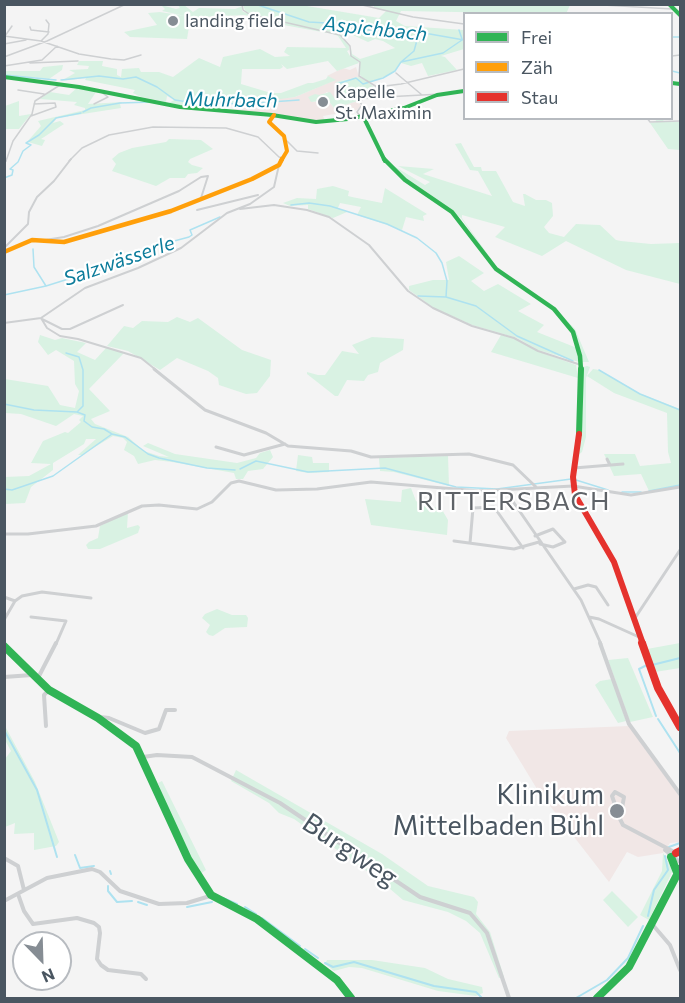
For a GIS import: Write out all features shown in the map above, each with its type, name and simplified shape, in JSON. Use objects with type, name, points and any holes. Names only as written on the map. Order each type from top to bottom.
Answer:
[{"type":"street","points":[[4,57],[45,42],[126,4]]},
{"type":"street","points":[[242,4],[243,10],[278,22],[338,34],[348,44],[351,56],[360,64],[359,76],[377,87],[391,86],[463,69]]},
{"type":"street","points":[[358,4],[413,17],[463,24]]},
{"type":"street","points":[[603,5],[670,7],[681,15]]},
{"type":"street","points":[[41,41],[49,32],[49,24],[46,20]]},
{"type":"street","points":[[12,26],[5,36],[41,41],[95,56],[123,60],[141,55]]},
{"type":"street","points":[[30,27],[31,30],[49,32]]},
{"type":"street","points":[[4,44],[27,39]]},
{"type":"street","points":[[4,66],[44,59],[57,46]]},
{"type":"street","points":[[29,63],[78,61]]},
{"type":"street","points":[[403,73],[397,73],[422,95]]},
{"type":"street","points":[[4,77],[138,98],[171,106],[274,115],[316,122],[364,119],[410,107],[442,93]]},
{"type":"street","points":[[387,82],[391,86]]},
{"type":"street","points":[[4,166],[13,141],[31,116],[34,104],[60,85]]},
{"type":"street","points":[[377,87],[374,90],[377,97]]},
{"type":"street","points":[[18,90],[45,94]]},
{"type":"street","points":[[94,104],[108,97],[100,92]]},
{"type":"street","points":[[463,92],[377,97],[359,101],[362,105],[357,112],[364,119],[381,156],[393,170],[452,212],[501,274],[546,303],[561,316],[573,332],[581,365],[581,408],[573,482],[584,514],[615,562],[648,662],[662,696],[681,727]]},
{"type":"street","points":[[31,116],[56,107],[55,103],[34,104]]},
{"type":"street","points":[[274,115],[269,122],[297,151],[318,153]]},
{"type":"street","points":[[648,120],[650,122],[681,121]]},
{"type":"street","points":[[4,250],[28,224],[29,212],[37,197],[54,181],[73,156],[90,144],[119,133],[153,127],[226,128],[258,137],[281,158],[284,158]]},
{"type":"street","points":[[240,209],[273,188],[288,143]]},
{"type":"street","points":[[4,250],[32,240],[55,243],[71,241],[197,202],[243,184],[279,165]]},
{"type":"street","points":[[44,241],[98,226],[179,191],[201,177],[208,176],[204,194],[197,202]]},
{"type":"street","points":[[197,210],[260,195]]},
{"type":"street","points":[[4,323],[42,318],[85,288],[138,268],[181,248],[227,213],[274,205],[307,210],[329,217],[350,230],[369,245],[408,291],[433,308],[472,326],[514,338],[538,351],[581,365]]},
{"type":"street","points":[[42,318],[62,329],[73,329],[123,305]]},
{"type":"street","points":[[42,318],[47,328],[60,336],[78,339],[141,358],[205,410],[266,433],[285,444]]},
{"type":"street","points":[[82,318],[86,323]]},
{"type":"street","points":[[216,447],[244,455],[285,444],[351,451],[371,457],[469,454],[513,465],[535,486]]},
{"type":"street","points":[[607,459],[610,465]]},
{"type":"street","points":[[574,468],[623,464]]},
{"type":"street","points":[[4,534],[28,534],[96,526],[142,506],[159,505],[197,509],[208,504],[235,481],[276,490],[317,489],[371,482],[479,491],[573,482],[631,495],[681,487]]},
{"type":"street","points":[[505,490],[574,589],[589,617],[629,724],[681,794]]},
{"type":"street","points":[[470,543],[473,508],[489,506],[496,508],[523,548]]},
{"type":"street","points":[[454,541],[514,549],[540,543],[553,547],[565,542],[556,530],[552,529],[535,536]]},
{"type":"street","points":[[633,619],[638,616],[681,550]]},
{"type":"street","points":[[574,589],[588,585],[596,587],[608,605]]},
{"type":"street","points":[[4,620],[15,601],[28,594],[42,592],[91,598]]},
{"type":"street","points":[[4,597],[15,601]]},
{"type":"street","points":[[4,677],[34,677],[48,662],[66,621],[31,617]]},
{"type":"street","points":[[589,617],[599,619],[639,637]]},
{"type":"street","points":[[4,646],[49,690],[98,718],[131,741],[143,757],[188,859],[211,895],[257,920],[334,976],[351,999]]},
{"type":"street","points":[[46,726],[44,695],[49,690]]},
{"type":"street","points":[[98,718],[102,716],[109,718],[145,733],[159,729],[165,710],[175,710]]},
{"type":"street","name":"Burgweg","points":[[143,757],[157,755],[192,757],[280,803],[420,897],[470,913],[487,933],[509,999]]},
{"type":"street","points":[[620,819],[624,797],[615,792],[612,796],[620,819],[623,825],[677,854],[681,862]]},
{"type":"street","points":[[597,999],[629,967],[679,875],[677,854]]},
{"type":"street","points":[[4,858],[18,866],[24,890]]},
{"type":"street","points":[[4,901],[47,878],[92,870],[100,872],[120,891],[159,904],[187,903],[211,895]]},
{"type":"street","points":[[18,894],[24,911],[33,924],[77,918],[94,923],[99,927],[97,959],[101,965],[108,970],[141,974],[146,978]]},
{"type":"street","points":[[652,924],[678,953],[681,970]]},
{"type":"shaded area","points":[[356,67],[359,77],[336,82],[335,86],[346,98],[336,100],[327,92],[311,102],[328,100],[334,108],[358,101],[361,106],[357,110],[323,116],[325,121],[232,112],[234,107],[270,109],[268,99],[295,97],[335,80],[327,76],[343,68],[350,70]]},
{"type":"shaded area","name":"Klinikum Mittelbaden Bühl","points":[[629,726],[680,797],[680,842],[670,843],[663,853],[638,857],[627,852],[609,882],[537,789],[506,738],[509,731]]},
{"type":"green space","points":[[161,5],[176,9],[180,8],[178,5],[184,5],[193,12],[199,8],[235,9],[243,6],[242,11],[246,13],[243,5],[301,5],[379,18],[386,11],[374,5],[570,5],[567,12],[401,11],[396,21],[405,26],[463,30],[463,49],[441,56],[445,57],[457,70],[428,76],[422,63],[411,66],[401,63],[393,73],[369,83],[374,87],[372,90],[375,96],[334,108],[328,100],[311,102],[308,97],[330,92],[336,100],[345,98],[335,86],[336,82],[359,77],[366,81],[360,75],[360,62],[357,60],[359,63],[337,71],[328,61],[287,69],[281,64],[283,67],[280,69],[242,69],[241,84],[271,93],[281,93],[326,79],[328,76],[336,80],[295,97],[280,99],[238,96],[236,102],[268,103],[228,104],[211,101],[203,109],[169,103],[174,100],[167,96],[166,102],[141,97],[133,93],[135,90],[85,80],[86,78],[61,81],[75,73],[69,70],[88,69],[89,66],[77,65],[79,61],[103,61],[102,66],[117,69],[117,75],[121,77],[122,69],[139,68],[141,72],[159,72],[173,77],[199,58],[220,67],[223,57],[260,49],[275,57],[290,56],[284,52],[287,47],[346,48],[338,36],[333,34],[278,24],[245,15],[201,17],[235,21],[245,25],[198,18],[189,27],[187,39],[130,37],[124,32],[157,25],[148,13],[160,12],[185,16],[162,11],[165,9]],"holes":[[[344,31],[368,42],[375,39],[395,48],[360,59],[352,54],[351,48],[350,56],[347,51],[349,46],[339,35],[345,40]]]},
{"type":"green space","points":[[63,65],[62,70],[49,79],[32,77],[23,80],[5,76],[5,71],[40,71],[43,67]]},
{"type":"green space","points":[[78,87],[96,92],[88,104],[123,102],[120,104],[121,108],[57,118],[53,123],[60,121],[64,124],[41,139],[45,140],[42,146],[28,142],[41,134],[27,142],[41,126],[38,121],[85,110],[85,108],[74,105],[77,102],[40,99],[50,92],[69,95]]},
{"type":"green space","points":[[19,101],[19,116],[31,114],[19,129],[6,129],[5,131],[5,106]]},
{"type":"green space","points":[[656,120],[680,122],[680,150],[668,149],[650,123],[657,122]]},
{"type":"green space","points":[[169,139],[201,140],[213,149],[188,162],[203,168],[197,173],[188,174],[185,178],[170,178],[156,186],[112,171],[116,164],[112,159],[119,153],[132,148],[166,142]]},
{"type":"green space","points":[[461,143],[474,167],[481,167],[482,171],[496,171],[513,202],[525,206],[523,194],[525,194],[536,200],[546,200],[552,203],[553,216],[544,227],[549,233],[564,237],[576,224],[600,225],[616,240],[651,244],[680,243],[680,284],[626,270],[566,241],[542,256],[495,237],[505,227],[462,215],[496,266],[551,304],[557,311],[515,283],[494,265],[461,218],[403,177],[394,166],[425,185],[430,182],[398,166],[434,169],[423,174],[492,196],[478,171],[470,170],[455,144]]},
{"type":"green space","points":[[333,186],[349,191],[348,196],[382,203],[385,188],[427,214],[423,216],[424,221],[406,217],[402,230],[357,215],[361,207],[340,203],[338,208],[347,212],[333,218],[308,209],[308,205],[290,206],[283,203],[297,198],[316,199],[317,189]]},
{"type":"green space","points":[[459,256],[484,273],[471,281],[484,291],[498,284],[531,304],[518,311],[544,325],[537,332],[577,348],[579,362],[538,350],[517,338],[472,325],[434,308],[409,290],[409,286],[433,280],[449,280],[446,262]]},
{"type":"green space","points":[[559,312],[575,329],[589,362],[582,362],[575,333]]},
{"type":"green space","points":[[177,317],[190,322],[198,318],[242,350],[271,360],[270,376],[257,393],[246,394],[219,385],[218,378],[208,371],[177,358],[160,370],[128,351],[107,346],[124,326],[133,328],[142,321],[168,322]]},
{"type":"green space","points":[[40,335],[55,340],[62,338],[86,343],[77,352],[95,360],[106,348],[124,353],[89,389],[110,411],[91,419],[95,424],[128,437],[144,451],[169,457],[143,446],[148,443],[175,454],[237,463],[256,458],[260,453],[270,450],[273,457],[263,469],[248,471],[243,479],[236,479],[234,473],[172,462],[155,460],[138,464],[134,456],[124,450],[127,442],[123,438],[113,436],[82,455],[78,455],[96,439],[86,439],[84,444],[53,463],[53,470],[31,487],[25,503],[5,504],[4,477],[29,476],[51,464],[31,463],[43,441],[65,432],[68,433],[81,422],[79,420],[83,416],[74,414],[56,426],[21,414],[5,413],[5,379],[48,386],[60,405],[75,408],[79,391],[75,384],[74,361],[56,350],[48,355],[38,342]]},
{"type":"green space","points":[[501,335],[576,365],[578,378],[491,352]]},
{"type":"green space","points":[[372,337],[404,339],[403,350],[380,363],[378,372],[368,375],[364,381],[347,380],[338,396],[307,374],[307,372],[325,375],[342,351],[359,354],[352,345]]},
{"type":"green space","points":[[583,367],[590,367],[586,378],[586,437],[582,452],[578,455],[583,411]]},
{"type":"green space","points":[[593,369],[599,370],[639,393],[680,409],[680,486],[649,491],[641,474],[614,476],[604,454],[635,454],[640,466],[671,463],[668,452],[667,413],[614,393],[587,376]]},
{"type":"green space","points":[[298,455],[312,457],[313,463],[329,463],[329,472],[296,471]]},
{"type":"green space","points":[[448,456],[449,486],[394,472],[380,471],[379,458]]},
{"type":"green space","points":[[411,488],[416,501],[423,506],[441,508],[448,520],[447,535],[371,525],[365,499],[401,502],[402,490]]},
{"type":"green space","points":[[128,512],[127,528],[138,525],[140,527],[138,533],[100,549],[88,549],[86,545],[98,538],[100,526]]},
{"type":"green space","points":[[217,609],[232,615],[246,615],[247,627],[225,628],[213,636],[209,635],[206,632],[210,625],[202,618],[205,614]]},
{"type":"green space","points":[[680,643],[680,668],[655,672],[647,649]]},
{"type":"green space","points":[[628,658],[653,717],[630,722],[608,660]]},
{"type":"green space","points":[[612,679],[626,721],[618,723],[595,685],[600,681]]},
{"type":"green space","points":[[5,726],[35,782],[59,842],[56,846],[34,850],[34,833],[14,834],[15,823],[5,827],[5,759],[11,751],[5,740]]},
{"type":"green space","points":[[236,770],[382,854],[428,886],[474,897],[478,902],[476,914],[490,932],[504,977],[499,978],[480,933],[466,921],[448,912],[403,900],[382,882],[294,819],[279,813],[269,803],[231,781]]},
{"type":"green space","points":[[162,781],[206,870],[200,874],[168,810],[158,783]]},
{"type":"green space","points":[[663,853],[673,870],[649,920],[640,915],[662,871]]},
{"type":"green space","points":[[612,891],[638,917],[628,927],[603,900]]},
{"type":"green space","points":[[327,960],[372,960],[425,968],[448,979],[482,987],[483,993],[476,996],[438,991],[362,968],[349,967],[334,971],[325,964]]},
{"type":"waterway","name":"Aspichbach","points":[[255,4],[309,22],[343,24],[373,31],[407,30],[463,40]]},
{"type":"waterway","points":[[459,30],[462,39]]},
{"type":"waterway","name":"Muhrbach","points":[[401,62],[414,51],[419,33]]},
{"type":"waterway","points":[[673,37],[680,37]]},
{"type":"waterway","name":"Muhrbach","points":[[401,62],[443,53],[462,40]]},
{"type":"waterway","name":"Muhrbach","points":[[337,84],[356,78],[363,84],[383,78],[395,71],[401,62]]},
{"type":"waterway","points":[[673,71],[680,73]]},
{"type":"waterway","name":"Muhrbach","points":[[4,75],[56,80]]},
{"type":"waterway","name":"Muhrbach","points":[[61,80],[99,76],[123,79],[136,77],[157,87],[175,100],[188,102],[242,104],[299,100]]},
{"type":"waterway","points":[[83,112],[91,108],[120,103],[152,102]]},
{"type":"waterway","points":[[4,178],[12,175],[13,170],[10,169],[18,162],[23,151],[31,145],[26,143],[39,135],[56,118],[81,113]]},
{"type":"waterway","name":"Salzwässerle","points":[[291,205],[309,203],[330,206],[387,224],[417,238],[436,253],[442,263],[447,281],[446,297]]},
{"type":"waterway","name":"Salzwässerle","points":[[46,286],[97,270],[108,270],[163,244],[189,237],[192,235],[190,230],[220,217]]},
{"type":"waterway","name":"Salzwässerle","points":[[33,249],[34,267],[46,286]]},
{"type":"waterway","name":"Salzwässerle","points":[[4,295],[46,286]]},
{"type":"waterway","name":"Salzwässerle","points":[[418,296],[446,297]]},
{"type":"waterway","name":"Salzwässerle","points":[[446,297],[476,306],[517,336],[573,361]]},
{"type":"waterway","points":[[66,353],[79,357],[83,370],[83,406],[78,411]]},
{"type":"waterway","name":"Salzwässerle","points":[[599,370],[640,394],[680,410]]},
{"type":"waterway","points":[[4,404],[34,410],[77,412],[85,415],[84,421],[92,427],[104,429],[112,434]]},
{"type":"waterway","points":[[4,489],[12,490],[53,476],[112,434]]},
{"type":"waterway","points":[[112,434],[125,437],[148,454],[159,458],[207,468],[235,470]]},
{"type":"waterway","name":"RITTERSBACH","points":[[240,469],[256,461],[308,472],[385,468],[456,487],[497,489],[571,479]]},
{"type":"waterway","name":"RITTERSBACH","points":[[576,480],[608,490]]},
{"type":"waterway","name":"RITTERSBACH","points":[[649,491],[680,485]]},
{"type":"waterway","name":"RITTERSBACH","points":[[622,492],[641,492]]},
{"type":"waterway","points":[[652,665],[680,658]]},
{"type":"waterway","points":[[647,665],[639,669],[656,716]]},
{"type":"waterway","points":[[658,719],[680,753]]},
{"type":"waterway","points":[[4,730],[37,790],[57,857]]},
{"type":"waterway","points":[[669,847],[680,843]]},
{"type":"waterway","points":[[75,855],[80,868],[94,866]]},
{"type":"waterway","points":[[648,916],[654,890],[668,870],[665,856]]},
{"type":"waterway","points":[[108,886],[108,891],[117,902],[132,901]]},
{"type":"waterway","points":[[223,898],[237,904]]},
{"type":"waterway","points":[[138,902],[147,905]]},
{"type":"waterway","points":[[187,907],[212,902]]},
{"type":"waterway","points":[[245,907],[256,914]]},
{"type":"waterway","points":[[262,918],[300,946]]},
{"type":"waterway","points":[[576,998],[607,980],[628,958],[643,926]]},
{"type":"waterway","points":[[305,949],[318,958]]},
{"type":"waterway","points":[[325,963],[333,967],[354,962],[434,986],[476,992],[482,998]]},
{"type":"traffic: fast","points":[[669,4],[680,15]]},
{"type":"traffic: fast","points":[[4,77],[79,87],[180,107],[272,115],[316,122],[348,119],[404,108],[437,95],[463,91]]},
{"type":"traffic: fast","points":[[673,83],[680,84]]},
{"type":"traffic: fast","points":[[363,116],[381,156],[389,166],[405,180],[452,212],[496,269],[554,309],[573,332],[580,356],[582,387],[579,434]]},
{"type":"traffic: fast","points":[[4,646],[49,690],[98,718],[136,746],[188,859],[211,895],[257,919],[337,980],[351,998]]},
{"type":"traffic: fast","points":[[671,857],[678,875]]},
{"type":"traffic: fast","points":[[597,998],[629,967],[680,869]]},
{"type":"traffic: slow","points":[[4,252],[32,240],[64,242],[118,228],[171,211],[252,179],[279,165],[287,151],[284,136],[269,122],[274,115]]},
{"type":"traffic: jam","points":[[579,434],[573,477],[575,495],[614,562],[658,688],[680,727]]},
{"type":"traffic: jam","points":[[676,853],[680,851]]},
{"type":"place","name":"landing field","points":[[173,21]]},
{"type":"place","name":"Kapelle St. Maximin","points":[[323,102]]},
{"type":"place","name":"Klinikum Mittelbaden Bühl","points":[[617,811]]},
{"type":"district","name":"RITTERSBACH","points":[[514,501]]}]
